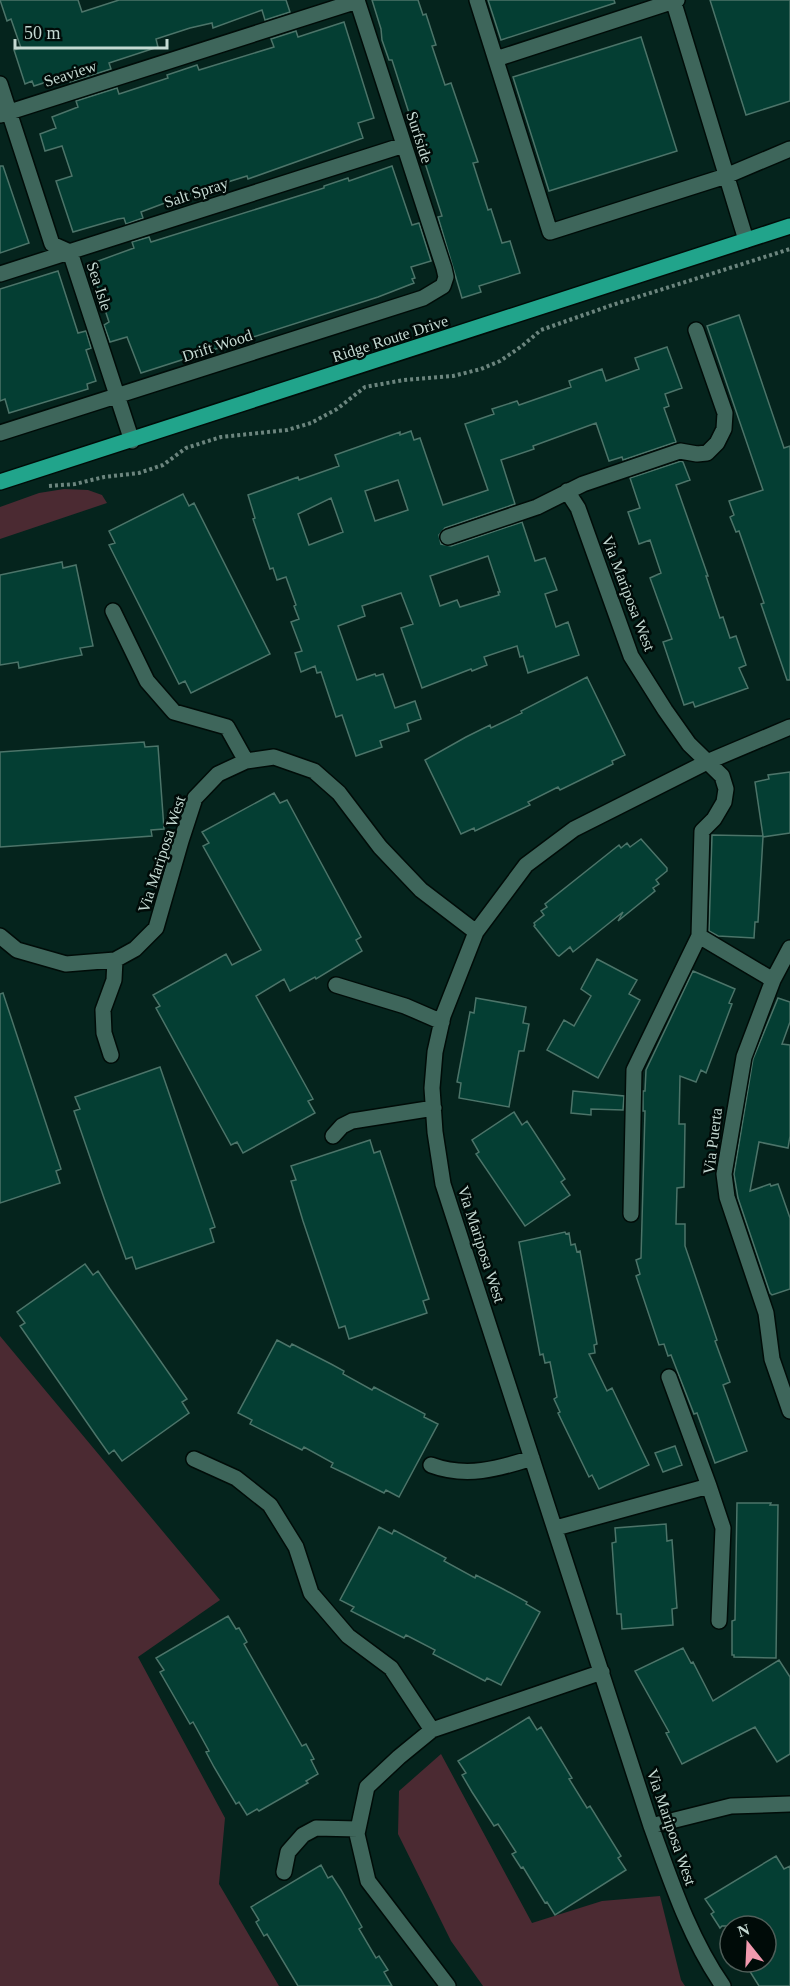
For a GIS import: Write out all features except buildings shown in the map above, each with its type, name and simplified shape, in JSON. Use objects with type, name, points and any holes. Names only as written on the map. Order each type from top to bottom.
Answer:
[{"type":"main road","name":"Ridge Route Drive","points":[[0,482],[790,226]]},
{"type":"street","name":"Seaview","points":[[5,113],[357,0]]},
{"type":"street","name":"Surfside","points":[[357,0],[444,268],[446,277],[443,286]]},
{"type":"street","points":[[477,0],[550,232],[726,176],[790,149]]},
{"type":"street","points":[[495,59],[674,1],[746,240]]},
{"type":"street","name":"Sea Isle","points":[[0,84],[5,113],[52,244],[70,252],[132,441]]},
{"type":"street","name":"Salt Spray","points":[[0,274],[404,145]]},
{"type":"street","name":"Drift Wood","points":[[0,433],[423,298],[443,286]]},
{"type":"street","points":[[448,537],[537,507],[583,484],[680,451],[707,453],[717,443],[724,429],[725,412],[696,330]]},
{"type":"street","name":"Via Mariposa West","points":[[567,491],[578,508],[631,656],[689,744],[722,776],[726,789],[724,802],[714,819],[702,831],[699,936]]},
{"type":"street","points":[[113,611],[147,681],[174,712],[227,727],[246,761]]},
{"type":"street","name":"Via Mariposa West","points":[[723,1986],[712,1970],[682,1911],[651,1826],[443,1184],[435,1132],[432,1088],[435,1052],[442,1022],[476,932],[526,865],[574,829],[707,762],[790,727]]},
{"type":"street","name":"Via Mariposa West","points":[[0,936],[17,950],[66,964],[116,960],[135,949],[156,928],[195,798],[218,774],[246,761],[274,757],[314,771],[339,793],[380,847],[421,890],[476,932]]},
{"type":"street","points":[[631,1214],[634,1070],[699,936],[773,980]]},
{"type":"street","name":"Via Puerta","points":[[790,948],[773,980],[744,1057],[724,1174],[727,1197],[766,1313],[772,1359],[790,1411]]},
{"type":"street","points":[[111,1055],[104,1034],[103,1010],[114,980],[116,960]]},
{"type":"street","points":[[336,985],[405,1006],[442,1022]]},
{"type":"street","points":[[333,1136],[342,1126],[352,1121],[434,1108]]},
{"type":"street","points":[[669,1377],[723,1528],[719,1621]]},
{"type":"street","points":[[431,1465],[470,1473],[496,1470],[532,1458]]},
{"type":"street","points":[[194,1460],[236,1478],[270,1505],[296,1547],[311,1593],[348,1636],[391,1668],[432,1730]]},
{"type":"street","points":[[556,1528],[709,1486]]},
{"type":"street","points":[[448,1986],[368,1881],[357,1834],[368,1787],[432,1730],[602,1672]]},
{"type":"street","points":[[651,1826],[731,1806],[790,1804]]},
{"type":"street","points":[[284,1872],[288,1852],[303,1835],[316,1828],[358,1828]]},
{"type":"path","points":[[43,486],[75,484],[104,477],[139,473],[164,465],[186,448],[221,437],[287,430],[311,423],[337,410],[365,387],[404,380],[453,376],[481,369],[500,361],[541,330],[790,249]]},
{"type":"shaded area","points":[[64,489],[88,490],[102,495],[107,503],[0,539],[0,507],[39,493]]},
{"type":"shaded area","points":[[0,1336],[220,1600],[138,1657],[225,1818],[219,1884],[279,1986],[0,1986]]},
{"type":"shaded area","points":[[441,1754],[532,1923],[602,1901],[660,1896],[681,1980],[685,1986],[483,1986],[451,1941],[398,1834],[399,1791]]}]
